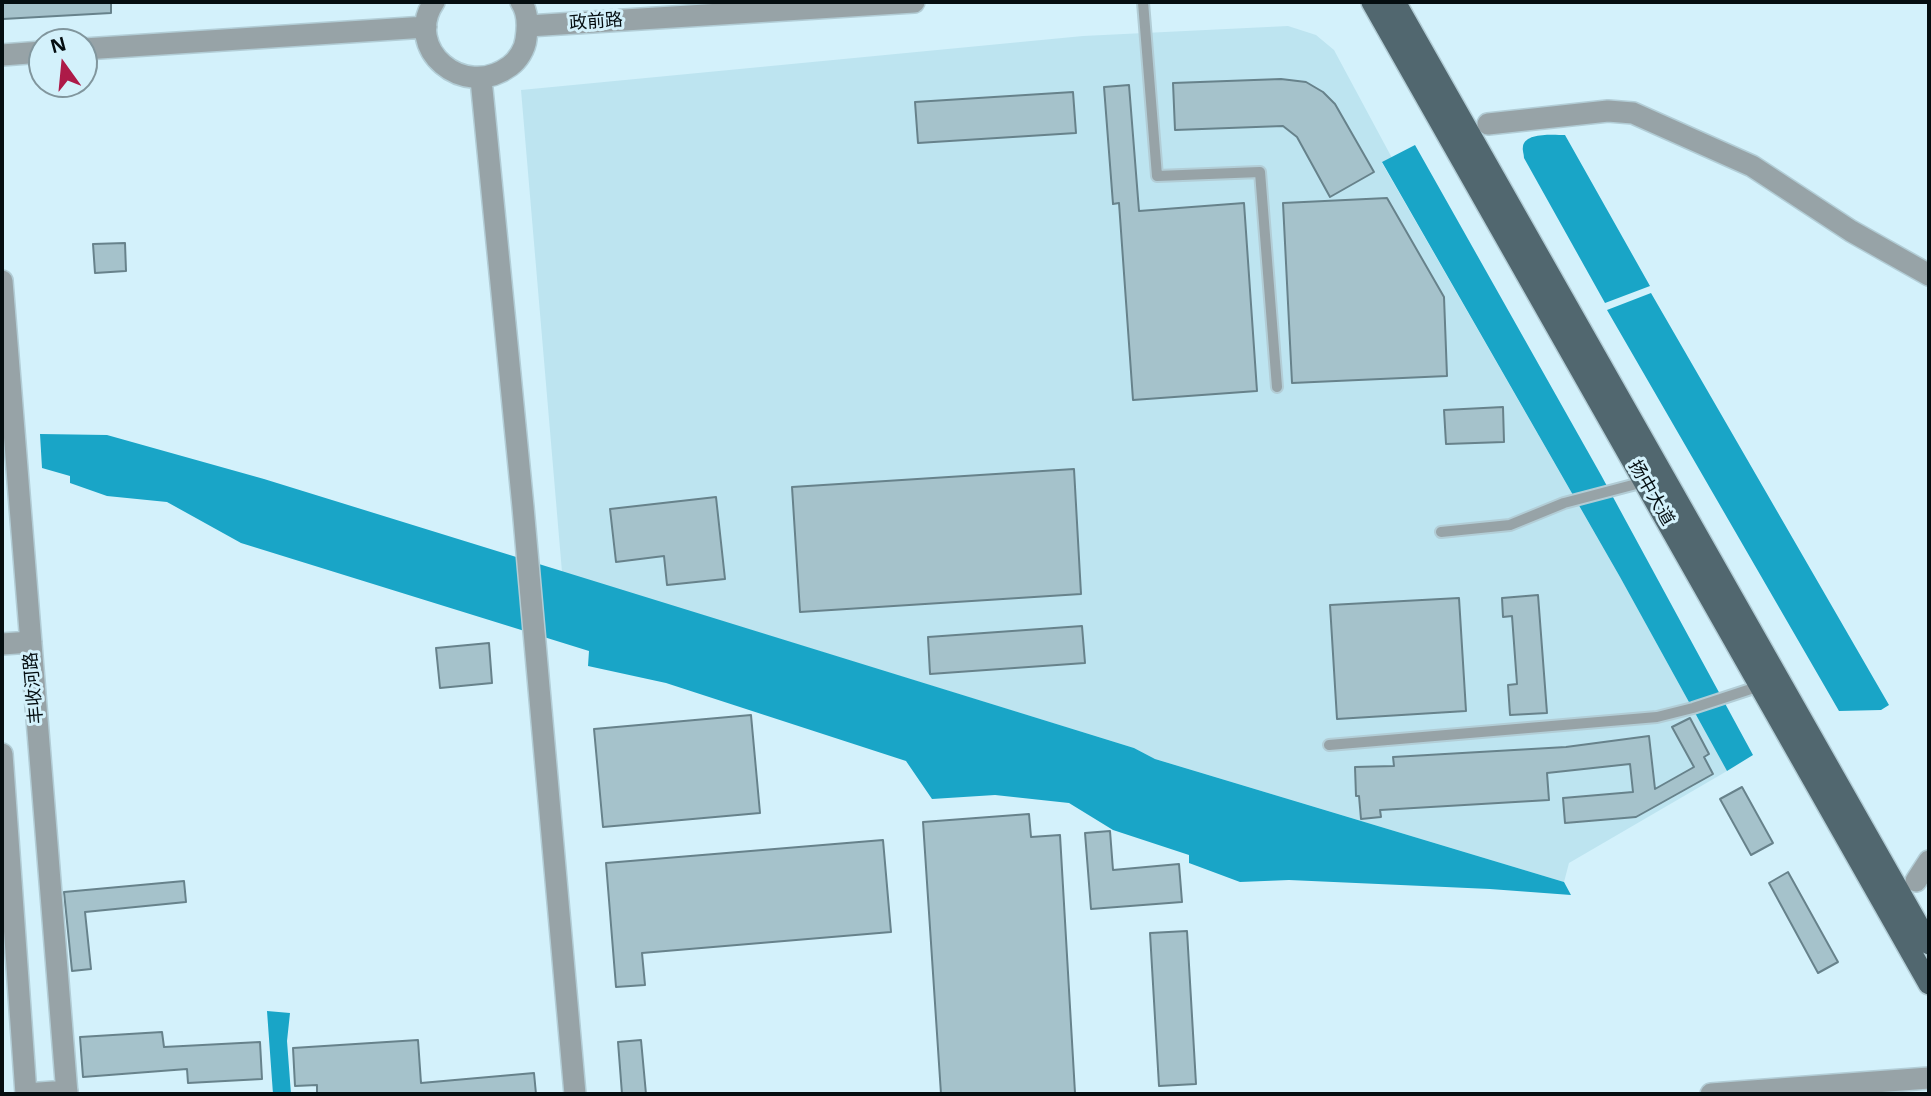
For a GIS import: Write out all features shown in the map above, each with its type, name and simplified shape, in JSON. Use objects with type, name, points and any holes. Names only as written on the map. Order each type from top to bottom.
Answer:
[{"type":"main road","name":"扬中大道","points":[[1372,2],[1929,984]]},
{"type":"main road","name":"扬中大道","points":[[1395,2],[1929,944]]},
{"type":"street","points":[[434,2],[429,8],[426,27],[430,48],[442,65],[460,76],[481,79],[500,74],[515,62],[525,45],[528,26],[524,6],[520,2]]},
{"type":"street","name":"政前路","points":[[528,26],[914,2]]},
{"type":"street","points":[[98,48],[426,27]]},
{"type":"street","points":[[2,55],[28,53]]},
{"type":"street","points":[[481,79],[523,507],[575,1094]]},
{"type":"street","points":[[1488,124],[1608,111],[1633,113],[1752,166],[1851,231],[1929,275]]},
{"type":"street","name":"丰收河路","points":[[2,281],[10,484],[31,642],[67,1092]]},
{"type":"street","points":[[2,644],[31,642]]},
{"type":"street","points":[[2,754],[6,869],[26,1094],[67,1092]]},
{"type":"street","points":[[1916,881],[1929,861]]},
{"type":"street","points":[[1711,1094],[1929,1077]]},
{"type":"lane","points":[[1143,2],[1157,176],[1260,172],[1277,387]]},
{"type":"lane","points":[[1441,532],[1510,525],[1564,503],[1644,482]]},
{"type":"lane","points":[[1329,744],[1657,717],[1760,686]]},
{"type":"shaded area","points":[[1288,26],[1316,35],[1334,50],[1392,158],[1382,163],[1620,577],[1727,771],[1569,863],[1564,882],[1155,759],[1134,748],[562,572],[521,90],[1083,36]]},
{"type":"water","points":[[1565,135],[1650,286],[1605,303],[1524,158],[1523,146],[1529,138]]},
{"type":"water","points":[[1415,145],[1601,475],[1753,755],[1727,771],[1620,577],[1382,162]]},
{"type":"water","points":[[1651,293],[1889,705],[1881,710],[1839,711],[1607,310]]},
{"type":"water","points":[[40,434],[107,435],[264,479],[1134,748],[1155,759],[1564,882],[1571,895],[1289,880],[1240,882],[1189,863],[1189,855],[1113,830],[1069,803],[995,795],[932,799],[906,761],[666,683],[588,666],[589,651],[241,543],[167,502],[107,496],[70,483],[70,476],[42,468]]},
{"type":"water","points":[[267,1011],[290,1013],[287,1041],[291,1094],[273,1094]]},
{"type":"building","points":[[2,2],[111,2],[111,13],[3,19]]},
{"type":"building","points":[[1281,79],[1306,82],[1323,92],[1335,104],[1374,172],[1330,197],[1297,137],[1283,126],[1175,130],[1173,83]]},
{"type":"building","points":[[1129,85],[1139,211],[1244,203],[1257,391],[1133,400],[1119,203],[1113,204],[1104,87]]},
{"type":"building","points":[[1073,92],[1076,133],[918,143],[915,102]]},
{"type":"building","points":[[1387,198],[1444,297],[1447,376],[1292,383],[1283,203]]},
{"type":"building","points":[[125,243],[126,271],[95,273],[93,244]]},
{"type":"building","points":[[1503,407],[1504,442],[1446,444],[1444,410]]},
{"type":"building","points":[[1074,469],[1081,594],[800,612],[792,487]]},
{"type":"building","points":[[716,497],[725,579],[667,585],[664,556],[616,562],[610,509]]},
{"type":"building","points":[[1538,595],[1547,713],[1510,715],[1508,685],[1517,684],[1512,616],[1503,617],[1502,598]]},
{"type":"building","points":[[1459,598],[1466,711],[1337,719],[1330,605]]},
{"type":"building","points":[[1082,626],[1085,663],[930,674],[928,637]]},
{"type":"building","points":[[489,643],[492,683],[440,688],[436,648]]},
{"type":"building","points":[[751,715],[760,813],[603,827],[594,729]]},
{"type":"building","points":[[1690,718],[1709,754],[1704,757],[1713,774],[1636,817],[1565,823],[1563,798],[1633,792],[1630,764],[1547,773],[1549,800],[1380,810],[1381,817],[1361,819],[1359,796],[1356,796],[1355,767],[1394,766],[1393,757],[1566,747],[1649,736],[1655,789],[1694,767],[1672,727]]},
{"type":"building","points":[[1742,787],[1773,843],[1751,855],[1720,799]]},
{"type":"building","points":[[1029,814],[1031,837],[1060,835],[1075,1093],[941,1094],[923,822]]},
{"type":"building","points":[[1110,831],[1113,870],[1179,864],[1182,902],[1091,909],[1085,833]]},
{"type":"building","points":[[883,840],[891,932],[642,953],[645,985],[616,987],[606,863]]},
{"type":"building","points":[[1788,872],[1838,962],[1818,973],[1769,883]]},
{"type":"building","points":[[184,881],[186,902],[85,912],[91,969],[72,971],[64,892]]},
{"type":"building","points":[[1187,931],[1196,1084],[1159,1086],[1150,933]]},
{"type":"building","points":[[162,1032],[164,1047],[260,1042],[262,1079],[188,1083],[187,1069],[83,1077],[80,1037]]},
{"type":"building","points":[[418,1040],[421,1083],[534,1073],[536,1094],[317,1094],[317,1085],[295,1086],[293,1048]]},
{"type":"building","points":[[641,1040],[646,1094],[622,1094],[618,1042]]}]
